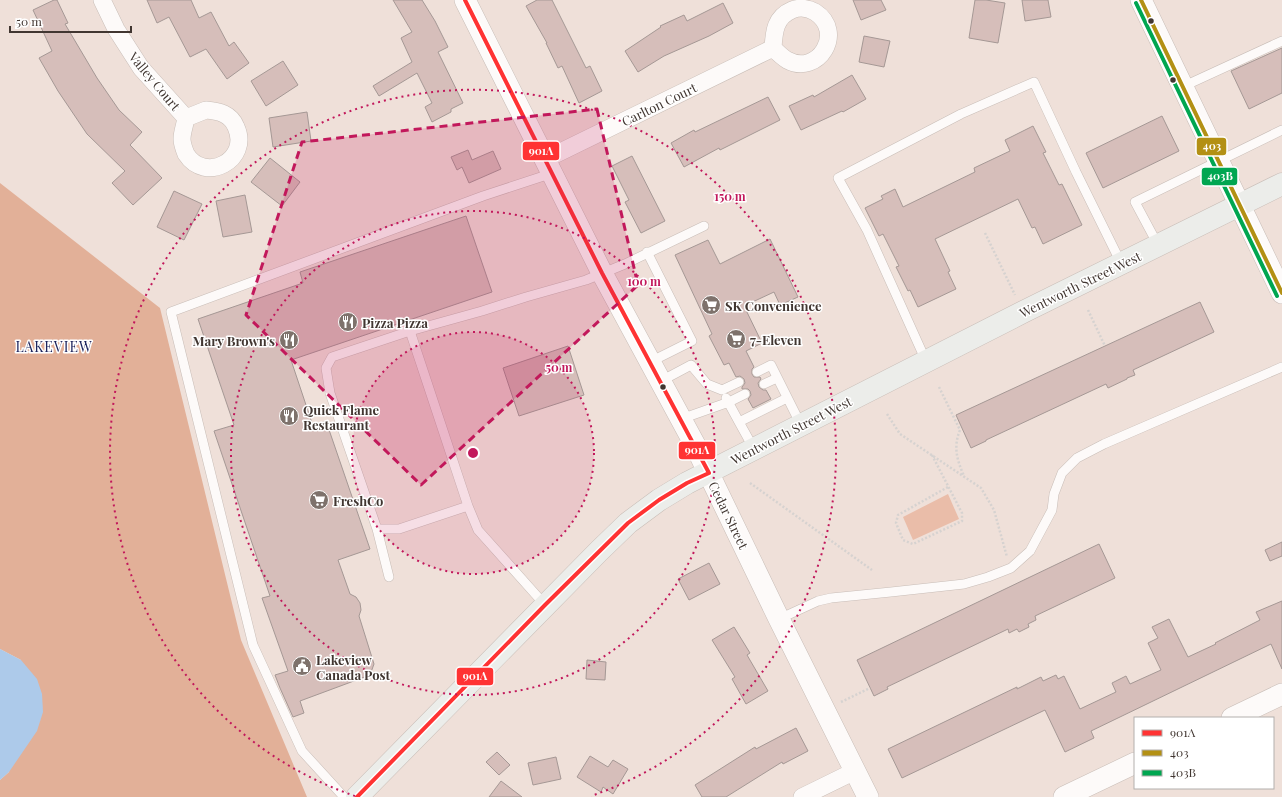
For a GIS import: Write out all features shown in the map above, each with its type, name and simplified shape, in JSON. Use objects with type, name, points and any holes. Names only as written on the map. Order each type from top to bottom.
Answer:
[{"type":"main road","name":"Wentworth Street West","points":[[357,797],[545,604],[628,523],[659,500],[687,483],[926,361],[1282,184]]},
{"type":"street","name":"Valley Court","points":[[102,0],[116,29],[141,68],[186,118]]},
{"type":"street","name":"Cedar Street","points":[[465,0],[602,273],[709,472],[779,619],[868,797]]},
{"type":"street","points":[[1141,0],[1282,293]]},
{"type":"street","name":"Carlton Court","points":[[549,166],[773,48]]},
{"type":"street","points":[[1234,717],[1282,694]]},
{"type":"street","points":[[1064,797],[1134,764]]},
{"type":"street","points":[[802,797],[855,771]]},
{"type":"lane","points":[[1182,87],[1282,41]]},
{"type":"lane","points":[[926,361],[867,230],[838,178],[960,114],[1034,82],[1121,263]]},
{"type":"lane","points":[[1158,245],[1135,202],[1282,130]]},
{"type":"lane","points":[[344,797],[302,751],[253,645],[171,312],[483,196],[549,166]]},
{"type":"lane","points":[[389,577],[377,529],[330,393],[326,368],[332,357],[410,331],[581,281],[602,273],[704,226]]},
{"type":"lane","points":[[647,252],[692,340],[650,362]]},
{"type":"lane","points":[[410,331],[468,506],[478,530],[545,604]]},
{"type":"lane","points":[[661,381],[691,365],[707,384],[722,390],[754,449]]},
{"type":"lane","points":[[757,372],[771,366],[801,425]]},
{"type":"lane","points":[[779,619],[818,601],[831,598],[964,584],[1011,568],[1030,551],[1052,510],[1054,494],[1062,473],[1077,458],[1104,444],[1282,367]]},
{"type":"lane","points":[[764,384],[777,378]]},
{"type":"lane","points":[[722,390],[739,382]]},
{"type":"lane","points":[[681,419],[729,402],[745,394]]},
{"type":"lane","points":[[739,422],[787,398]]},
{"type":"lane","points":[[377,529],[399,529],[468,506]]},
{"type":"path","points":[[985,233],[1023,312]]},
{"type":"path","points":[[1088,310],[1105,346]]},
{"type":"path","points":[[939,387],[960,430],[956,438],[955,447],[958,462],[964,476]]},
{"type":"path","points":[[887,414],[900,434],[980,488],[994,510],[1011,568]]},
{"type":"path","points":[[932,455],[962,513],[962,521],[913,544],[903,540],[896,523],[898,515],[948,487]]},
{"type":"path","points":[[750,483],[872,570]]},
{"type":"path","points":[[841,702],[870,688]]},
{"type":"highlighted area","points":[[597,109],[638,285],[421,485],[246,315],[302,142]]},
{"type":"shaded area","points":[[0,183],[160,308],[241,640],[307,797],[0,797],[0,780],[9,772],[21,660],[0,649]]},
{"type":"shaded area","points":[[948,494],[959,519],[913,540],[903,517]]},
{"type":"water","points":[[0,649],[21,660],[37,679],[42,694],[43,712],[37,731],[9,772],[0,780]]},
{"type":"building","points":[[57,0],[68,23],[65,24],[97,78],[119,110],[142,132],[130,145],[162,178],[133,205],[112,183],[125,171],[87,134],[58,91],[39,58],[52,51],[33,10]]},
{"type":"building","points":[[147,0],[191,0],[199,18],[211,12],[229,46],[234,42],[249,63],[227,79],[206,49],[190,57],[169,17],[157,23]]},
{"type":"building","points":[[393,0],[422,0],[435,21],[448,47],[438,52],[463,103],[451,109],[451,112],[432,122],[425,107],[432,103],[417,73],[379,96],[373,86],[412,62],[401,38],[412,32]]},
{"type":"building","points":[[537,0],[552,0],[586,68],[590,66],[602,91],[579,103],[562,66],[558,68],[547,43],[526,6]]},
{"type":"building","points":[[853,0],[881,0],[886,10],[861,20]]},
{"type":"building","points":[[975,0],[1005,3],[998,43],[969,38]]},
{"type":"building","points":[[1022,0],[1048,0],[1051,17],[1025,21]]},
{"type":"building","points":[[723,3],[733,23],[709,36],[664,56],[638,72],[625,51],[661,27],[660,26],[684,15],[687,21]]},
{"type":"building","points":[[864,36],[890,41],[884,67],[859,62]]},
{"type":"building","points":[[1282,48],[1282,93],[1249,109],[1231,71]]},
{"type":"building","points":[[283,61],[298,85],[266,106],[251,81]]},
{"type":"building","points":[[852,75],[866,99],[843,112],[842,111],[801,130],[789,106],[813,95],[814,97]]},
{"type":"building","points":[[768,97],[780,120],[720,150],[719,148],[684,167],[671,143],[694,130],[695,132]]},
{"type":"building","points":[[307,112],[311,141],[273,147],[269,118]]},
{"type":"building","points":[[1162,116],[1179,151],[1103,188],[1086,153]]},
{"type":"building","points":[[1033,126],[1046,152],[1043,153],[1059,185],[1062,184],[1082,225],[1043,244],[1035,227],[1032,228],[1018,199],[935,239],[950,271],[948,272],[956,289],[918,307],[896,267],[899,266],[883,234],[879,236],[865,208],[883,199],[881,196],[895,189],[903,207],[975,172],[974,168],[1010,151],[1005,140]]},
{"type":"building","points":[[468,150],[472,160],[493,151],[501,169],[469,183],[462,167],[457,170],[451,157]]},
{"type":"building","points":[[632,156],[665,221],[641,233],[625,202],[629,200],[612,166]]},
{"type":"building","points":[[270,158],[300,182],[282,206],[251,182]]},
{"type":"building","points":[[174,191],[202,204],[184,240],[157,227]]},
{"type":"building","points":[[245,195],[252,232],[223,237],[216,201]]},
{"type":"building","points":[[466,216],[492,292],[291,360],[313,426],[326,421],[370,549],[338,560],[350,594],[356,597],[360,603],[361,610],[359,616],[374,664],[370,675],[300,701],[304,713],[293,717],[275,675],[288,671],[262,598],[270,596],[214,431],[234,425],[198,319],[303,283],[300,272]]},
{"type":"building","points":[[770,239],[798,297],[780,305],[774,292],[744,306],[762,343],[746,351],[754,367],[752,369],[752,374],[754,377],[760,377],[761,379],[758,383],[759,387],[766,390],[771,399],[753,408],[748,399],[751,395],[750,391],[748,389],[742,389],[745,383],[744,379],[740,376],[736,377],[729,363],[724,365],[709,336],[712,334],[675,255],[708,240],[720,264]]},
{"type":"building","points":[[1200,302],[1214,332],[1133,370],[1135,375],[1127,379],[1108,388],[1106,384],[971,448],[956,415]]},
{"type":"building","points":[[568,346],[584,395],[519,416],[503,368]]},
{"type":"building","points":[[1282,542],[1282,556],[1270,561],[1265,550]]},
{"type":"building","points":[[1099,544],[1115,578],[1035,616],[1036,620],[1028,624],[1029,627],[1019,632],[1017,629],[1009,633],[1008,629],[887,687],[888,689],[874,696],[857,660]]},
{"type":"building","points":[[709,563],[720,584],[689,600],[678,579]]},
{"type":"building","points":[[1282,601],[1282,669],[1271,644],[1091,731],[1094,738],[1065,752],[1045,710],[902,778],[888,749],[1041,677],[1043,681],[1056,675],[1058,679],[1064,676],[1080,709],[1116,692],[1112,683],[1126,676],[1130,684],[1161,670],[1148,643],[1158,638],[1152,627],[1169,619],[1188,657],[1216,644],[1215,643],[1260,620],[1256,612]]},
{"type":"building","points":[[734,627],[750,653],[747,655],[768,691],[746,704],[732,679],[735,677],[712,640]]},
{"type":"building","points":[[587,660],[606,662],[605,680],[586,679]]},
{"type":"building","points":[[796,728],[808,751],[783,764],[782,762],[726,797],[702,797],[695,785],[755,747],[756,749]]},
{"type":"building","points":[[497,752],[510,765],[499,775],[486,762]]},
{"type":"building","points":[[590,756],[608,767],[613,760],[628,769],[613,794],[603,787],[601,792],[577,777]]},
{"type":"building","points":[[556,757],[561,779],[533,785],[528,763]]},
{"type":"building","points":[[501,781],[522,797],[489,797]]},
{"type":"transit line","name":"901A","points":[[357,797],[545,605],[628,523],[659,500],[687,483],[709,473],[602,273],[465,0]]},
{"type":"transit line","name":"403","points":[[1141,0],[1282,293]]},
{"type":"transit line","name":"403B","points":[[1136,3],[1277,296]]},
{"type":"place","name":"SK Convenience","points":[[711,305]]},
{"type":"place","name":"Pizza Pizza","points":[[348,322]]},
{"type":"place","name":"7-Eleven","points":[[736,339]]},
{"type":"place","name":"Mary Brown's","points":[[289,340]]},
{"type":"place","name":"Quick Flame Restaurant","points":[[289,416]]},
{"type":"place","name":"FreshCo","points":[[319,500]]},
{"type":"place","name":"Lakeview Canada Post","points":[[302,666]]},
{"type":"district","name":"LAKEVIEW","points":[[54,346]]}]
